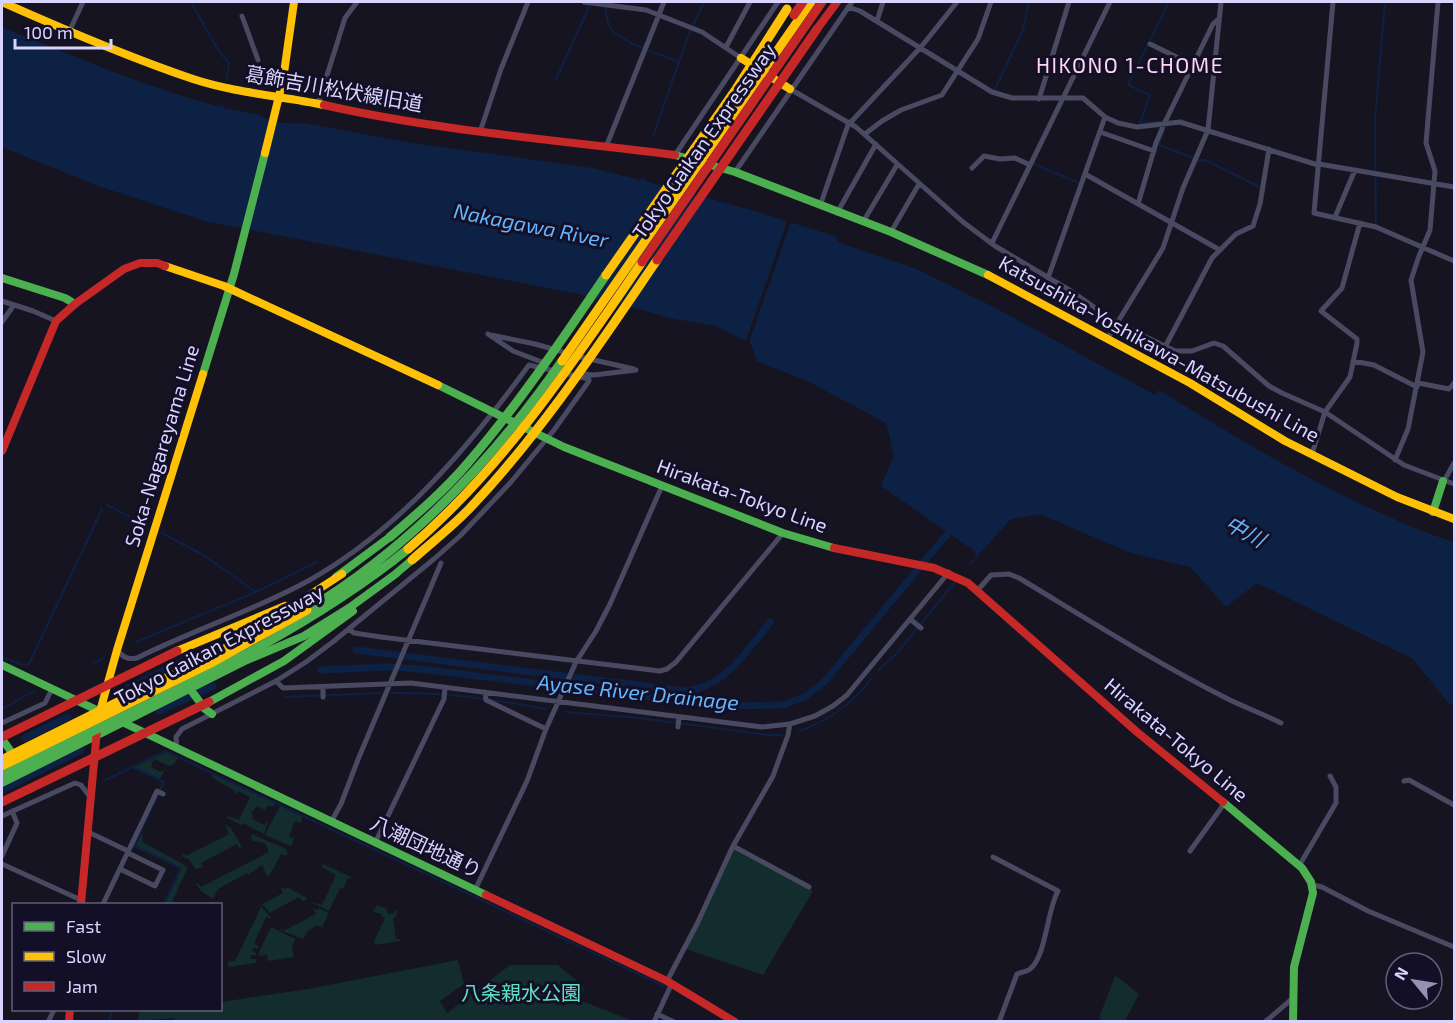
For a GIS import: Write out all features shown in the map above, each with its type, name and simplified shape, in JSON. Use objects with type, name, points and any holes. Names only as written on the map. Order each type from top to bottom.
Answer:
[{"type":"main road","name":"葛飾吉川松伏線旧道","points":[[2,2],[69,32],[194,79],[278,99],[318,104],[370,116],[480,132],[675,156]]},
{"type":"main road","name":"Soka-Nagareyama Line","points":[[81,902],[99,711],[230,289],[278,99],[288,54],[294,2]]},
{"type":"main road","points":[[755,82],[803,2]]},
{"type":"main road","name":"Tokyo Gaikan Expressway","points":[[2,766],[278,627],[333,594],[430,517],[489,456],[538,395],[811,2]]},
{"type":"main road","name":"Tokyo Gaikan Expressway","points":[[2,776],[166,695],[313,618],[372,578],[413,546],[460,502],[497,462],[543,405],[822,2]]},
{"type":"main road","points":[[2,802],[209,702],[260,676],[305,648],[412,560],[469,509],[538,429],[837,2]]},
{"type":"main road","points":[[2,759],[239,641],[342,574],[417,514],[466,465],[530,385],[736,89],[789,5]]},
{"type":"main road","points":[[741,58],[790,89]]},
{"type":"main road","name":"Katsushika-Yoshikawa-Matsubushi Line","points":[[675,156],[735,172],[891,232],[981,272],[1108,338],[1361,480],[1433,512],[1455,519]]},
{"type":"main road","name":"Hirakata-Tokyo Line","points":[[56,321],[75,304],[124,269],[140,263],[162,264],[230,289],[402,367],[547,439],[662,486],[816,544],[949,572],[968,583],[1119,717],[1299,866],[1313,885]]},
{"type":"main road","points":[[2,278],[65,298],[75,304]]},
{"type":"main road","points":[[2,451],[56,321]]},
{"type":"main road","points":[[1433,512],[1443,481]]},
{"type":"main road","points":[[2,783],[247,660],[304,636],[349,608],[396,573]]},
{"type":"main road","points":[[12,753],[2,738],[177,651],[268,614],[342,574]]},
{"type":"main road","points":[[2,665],[99,711]]},
{"type":"main road","points":[[190,689],[196,694],[204,709],[212,714]]},
{"type":"main road","name":"八潮団地通り","points":[[99,711],[669,982],[730,1020]]},
{"type":"main road","points":[[1293,1022],[1294,968],[1309,913],[1313,885]]},
{"type":"street","points":[[69,32],[82,2]]},
{"type":"street","points":[[318,104],[345,18],[357,2]]},
{"type":"street","points":[[480,132],[501,69],[528,2]]},
{"type":"street","points":[[585,2],[646,10],[702,32],[741,58]]},
{"type":"street","points":[[606,147],[664,2]]},
{"type":"street","points":[[726,47],[750,2]]},
{"type":"street","points":[[675,156],[778,2]]},
{"type":"street","points":[[877,21],[883,2]]},
{"type":"street","points":[[820,206],[850,123],[921,47],[957,2]]},
{"type":"street","points":[[865,134],[901,110],[942,95],[981,33],[991,2]]},
{"type":"street","points":[[1039,99],[1069,2]]},
{"type":"street","points":[[992,243],[1110,2]]},
{"type":"street","points":[[1108,338],[1163,248],[1183,188],[1208,130],[1221,2]]},
{"type":"street","points":[[1333,2],[1314,213],[1376,227],[1455,261]]},
{"type":"street","points":[[1395,460],[1408,429],[1423,352],[1412,280],[1430,230],[1435,171],[1426,143],[1438,2]]},
{"type":"street","points":[[735,172],[850,4],[993,92],[1005,96],[1039,99],[1083,98],[1105,117],[1118,123],[1137,127],[1180,122],[1318,164],[1455,187]]},
{"type":"street","points":[[242,16],[258,60]]},
{"type":"street","points":[[1138,204],[1164,124],[1213,24],[1219,19]]},
{"type":"street","points":[[1150,44],[1193,65]]},
{"type":"street","points":[[790,89],[865,134],[963,222],[992,243],[1117,323],[1165,347],[1183,352],[1214,343],[1218,344],[1269,386],[1325,412],[1412,469],[1455,484]]},
{"type":"street","points":[[1048,278],[1105,117]]},
{"type":"street","points":[[1100,132],[1154,151]]},
{"type":"street","points":[[837,213],[876,144]]},
{"type":"street","points":[[1165,347],[1212,258],[1236,234],[1253,226],[1260,204],[1269,149]]},
{"type":"street","points":[[972,168],[984,156],[1000,159],[1015,158],[1030,165]]},
{"type":"street","points":[[863,222],[897,165]]},
{"type":"street","points":[[1335,218],[1355,170]]},
{"type":"street","points":[[1085,174],[1220,250]]},
{"type":"street","points":[[891,232],[920,184]]},
{"type":"street","points":[[1312,454],[1325,412],[1348,381],[1353,361],[1357,339],[1321,311],[1342,288],[1360,223]]},
{"type":"street","points":[[2,301],[56,321]]},
{"type":"street","points":[[2,322],[14,305]]},
{"type":"street","points":[[488,334],[636,370],[594,375],[558,372],[551,366],[513,351],[488,334]]},
{"type":"street","points":[[1353,361],[1374,365],[1418,385],[1449,389],[1455,383]]},
{"type":"street","points":[[117,650],[125,658],[130,660],[137,658],[278,596],[327,570],[374,536],[444,471],[494,413],[529,365],[589,379],[547,439],[511,482],[460,536],[306,662],[276,681],[182,729],[178,733],[177,750]]},
{"type":"street","points":[[1443,481],[1455,464]]},
{"type":"street","points":[[474,890],[527,781],[546,729],[576,662],[610,604],[662,486]]},
{"type":"street","points":[[349,629],[354,633],[576,662],[650,671],[667,669],[676,662],[783,533]]},
{"type":"street","points":[[331,822],[341,804],[441,563]]},
{"type":"street","points":[[276,681],[284,688],[390,683],[486,696],[558,702],[678,722],[762,727],[790,724],[815,716],[847,695],[949,572]]},
{"type":"street","points":[[977,591],[992,575],[1009,574],[1019,578],[1172,669],[1230,700],[1281,723]]},
{"type":"street","points":[[910,619],[921,628]]},
{"type":"street","points":[[323,687],[323,695]]},
{"type":"street","points":[[2,723],[45,703],[52,689]]},
{"type":"street","points":[[375,843],[445,691]]},
{"type":"street","points":[[486,696],[546,729]]},
{"type":"street","points":[[654,1022],[669,982],[733,846],[772,776],[790,724]]},
{"type":"street","points":[[1299,866],[1336,803],[1336,787],[1330,776]]},
{"type":"street","points":[[1404,781],[1409,780],[1455,806]]},
{"type":"street","points":[[2,816],[75,783],[86,790],[91,798]]},
{"type":"street","points":[[103,903],[157,791],[163,794]]},
{"type":"street","points":[[1190,851],[1224,804]]},
{"type":"street","points":[[2,856],[17,823],[12,811]]},
{"type":"street","points":[[88,832],[163,870],[155,886],[120,869]]},
{"type":"street","points":[[733,846],[809,887]]},
{"type":"street","points":[[993,857],[1058,891],[1053,900],[1039,955],[1033,967],[1017,974],[999,1022]]},
{"type":"street","points":[[2,864],[81,902]]},
{"type":"street","points":[[1313,885],[1322,886],[1368,910],[1455,947]]},
{"type":"street","points":[[1265,1022],[1293,998]]},
{"type":"street","points":[[657,1014],[674,1022]]},
{"type":"green space","points":[[166,752],[178,758],[174,764],[169,766],[154,759],[151,767],[161,772],[165,769],[160,779],[135,767]]},
{"type":"green space","points":[[212,774],[275,803],[274,806],[267,806],[265,810],[257,806],[251,813],[252,819],[265,825],[268,822],[264,834],[227,818],[228,816],[239,820],[250,797],[238,791],[235,795],[234,790],[212,778]]},
{"type":"green space","points":[[280,806],[303,817],[301,823],[295,821],[289,836],[294,839],[291,846],[265,835]]},
{"type":"green space","points":[[225,824],[231,828],[242,847],[239,848],[237,844],[201,863],[203,867],[195,869],[190,860],[182,856],[184,853],[186,856],[229,834]]},
{"type":"green space","points":[[142,833],[143,842],[188,867],[171,903],[165,903],[182,868],[136,846]]},
{"type":"green space","points":[[252,834],[288,852],[286,856],[281,854],[270,875],[267,876],[262,865],[248,875],[247,873],[218,889],[213,899],[201,891],[196,884],[198,883],[201,887],[269,852],[265,843],[253,841]]},
{"type":"green space","points":[[734,847],[813,891],[763,975],[686,949]]},
{"type":"green space","points":[[323,864],[351,877],[348,878],[343,889],[340,888],[329,911],[309,901],[322,905],[336,875],[322,867]]},
{"type":"green space","points":[[281,887],[286,889],[287,887],[307,898],[303,902],[299,897],[270,913],[262,904],[283,893]]},
{"type":"green space","points":[[260,905],[272,919],[266,917],[254,944],[258,946],[258,949],[254,947],[252,950],[256,955],[251,955],[251,959],[256,959],[256,963],[228,967],[228,962],[235,961]]},
{"type":"green space","points":[[377,905],[387,909],[388,914],[395,913],[397,910],[396,917],[393,918],[396,939],[400,941],[375,945],[374,941],[385,918],[381,916],[382,914],[373,912]]},
{"type":"green space","points":[[313,908],[329,913],[322,927],[317,925],[308,931],[303,939],[280,930],[282,928],[283,931],[316,914]]},
{"type":"green space","points":[[271,927],[295,939],[292,948],[294,957],[268,961],[267,955],[259,956]]},
{"type":"green space","name":"八条親水公園","points":[[458,960],[464,984],[440,1001],[447,1013],[510,965],[558,965],[584,987],[582,1001],[633,1021],[175,1022],[174,1018],[138,1021],[139,1011],[222,1011],[222,1002],[308,989]]},
{"type":"green space","points":[[1115,976],[1139,994],[1125,1021],[1103,1021],[1099,1018]]},
{"type":"water","points":[[2,27],[164,90],[220,107],[221,105],[224,108],[260,115],[275,122],[304,123],[412,143],[592,168],[640,180],[643,177],[645,181],[755,211],[837,237],[837,242],[916,269],[996,308],[1155,395],[1159,390],[1239,439],[1349,499],[1454,542],[1454,705],[1448,703],[1413,659],[1257,583],[1226,607],[1190,567],[1131,553],[1040,514],[1011,519],[974,560],[976,552],[881,486],[894,456],[886,423],[807,381],[757,361],[751,344],[716,326],[669,318],[578,294],[205,221],[98,186],[2,147]]},
{"type":"pier","points":[[788,218],[792,219],[748,345],[745,344]]},
{"type":"waterway","points":[[191,2],[218,50],[229,63],[227,80]]},
{"type":"waterway","points":[[605,2],[609,25],[620,37],[679,62],[653,137]]},
{"type":"waterway","points":[[679,62],[704,2]]},
{"type":"waterway","points":[[995,89],[1023,30],[1029,2]]},
{"type":"waterway","points":[[1163,124],[1162,121],[1140,123],[1150,95],[1128,85],[1169,2]]},
{"type":"waterway","points":[[1376,225],[1375,121],[1385,2]]},
{"type":"waterway","points":[[556,79],[590,5]]},
{"type":"waterway","points":[[1164,131],[1159,145],[1199,160],[1205,160],[1260,187]]},
{"type":"waterway","points":[[1034,164],[1079,183]]},
{"type":"waterway","points":[[107,505],[147,526]]},
{"type":"waterway","points":[[2,657],[23,665],[29,664],[102,509]]},
{"type":"waterway","name":"Ayase River Drainage","points":[[321,670],[389,667],[420,669],[725,706],[783,705],[805,697],[825,681],[953,527]]},
{"type":"waterway","points":[[162,533],[205,556],[256,592]]},
{"type":"waterway","points":[[971,564],[974,560]]},
{"type":"waterway","points":[[136,642],[256,592],[317,562]]},
{"type":"waterway","points":[[879,670],[897,653],[955,582]]},
{"type":"waterway","name":"Ayase River Drainage","points":[[356,650],[685,691],[712,683],[723,675],[744,656],[770,622]]},
{"type":"waterway","name":"Ayase River Drainage","points":[[129,688],[195,655]]},
{"type":"waterway","points":[[94,663],[104,658]]},
{"type":"waterway","points":[[799,731],[840,710],[872,678]]},
{"type":"waterway","name":"Ayase River Drainage","points":[[159,711],[213,686]]},
{"type":"waterway","points":[[2,709],[34,691]]},
{"type":"waterway","points":[[286,697],[379,693]]},
{"type":"waterway","points":[[392,693],[470,697],[546,709]]},
{"type":"waterway","points":[[566,712],[640,718],[782,735]]},
{"type":"waterway","name":"Ayase River Drainage","points":[[25,738],[68,717]]},
{"type":"waterway","name":"Ayase River Drainage","points":[[2,790],[81,750]]},
{"type":"waterway","points":[[104,781],[165,751],[664,986]]},
{"type":"waterway","points":[[133,767],[164,782],[134,846],[181,868],[164,903]]},
{"type":"waterway","points":[[108,1022],[113,1011]]},
{"type":"traffic: fast","points":[[203,374],[234,274],[265,153]]},
{"type":"traffic: fast","points":[[675,155],[735,172],[891,232],[988,275]]},
{"type":"traffic: fast","points":[[390,537],[449,484],[486,442],[539,372],[606,275]]},
{"type":"traffic: fast","points":[[2,278],[65,298],[75,304]]},
{"type":"traffic: fast","points":[[307,610],[381,558],[448,499],[508,433],[562,361]]},
{"type":"traffic: fast","points":[[438,385],[564,447],[783,533],[834,548]]},
{"type":"traffic: fast","points":[[1433,512],[1443,481]]},
{"type":"traffic: fast","points":[[336,577],[390,537]]},
{"type":"traffic: fast","points":[[2,776],[211,673],[262,645],[361,584],[408,549]]},
{"type":"traffic: fast","points":[[393,576],[412,560]]},
{"type":"traffic: fast","points":[[2,783],[247,660],[304,636],[349,608],[397,573]]},
{"type":"traffic: fast","points":[[209,702],[284,661],[353,611]]},
{"type":"traffic: fast","points":[[2,665],[101,712]]},
{"type":"traffic: fast","points":[[190,689],[205,709],[212,714]]},
{"type":"traffic: fast","points":[[120,721],[486,895]]},
{"type":"traffic: fast","points":[[2,739],[12,753]]},
{"type":"traffic: fast","points":[[1223,802],[1302,868],[1311,882],[1313,893],[1294,967],[1293,1022]]},
{"type":"traffic: slow","points":[[2,2],[97,43],[193,79],[242,91],[324,105]]},
{"type":"traffic: slow","points":[[265,153],[283,80],[294,2]]},
{"type":"traffic: slow","points":[[562,361],[811,2]]},
{"type":"traffic: slow","points":[[606,275],[736,89],[787,9]]},
{"type":"traffic: slow","points":[[741,58],[790,89]]},
{"type":"traffic: slow","points":[[412,560],[463,515],[521,450],[568,388],[657,260]]},
{"type":"traffic: slow","points":[[408,549],[475,484],[505,449],[562,376],[642,262]]},
{"type":"traffic: slow","points":[[165,266],[224,286],[438,385]]},
{"type":"traffic: slow","points":[[988,275],[1190,383],[1285,441],[1397,497],[1454,519]]},
{"type":"traffic: slow","points":[[99,715],[203,374]]},
{"type":"traffic: slow","points":[[2,759],[239,641],[342,574]]},
{"type":"traffic: slow","points":[[177,651],[285,606]]},
{"type":"traffic: slow","points":[[2,766],[211,663],[307,610]]},
{"type":"traffic: jam","points":[[794,15],[803,2]]},
{"type":"traffic: jam","points":[[642,262],[822,2]]},
{"type":"traffic: jam","points":[[817,29],[837,2]]},
{"type":"traffic: jam","points":[[657,260],[817,29]]},
{"type":"traffic: jam","points":[[324,105],[411,122],[675,155]]},
{"type":"traffic: jam","points":[[2,451],[56,321],[75,304],[124,269],[140,263],[157,263],[165,266]]},
{"type":"traffic: jam","points":[[834,548],[934,568],[968,583],[1137,732],[1223,802]]},
{"type":"traffic: jam","points":[[2,737],[177,651]]},
{"type":"traffic: jam","points":[[2,802],[209,702]]},
{"type":"traffic: jam","points":[[81,903],[97,730]]},
{"type":"traffic: jam","points":[[486,895],[667,981],[735,1022]]},
{"type":"traffic: jam","points":[[69,1022],[70,1011]]},
{"type":"district","name":"HIKONO 1-CHOME","points":[[1130,66]]},
{"type":"water label","name":"Nakagawa River","points":[[531,226]]},
{"type":"water label","name":"中川","points":[[1245,532]]}]
